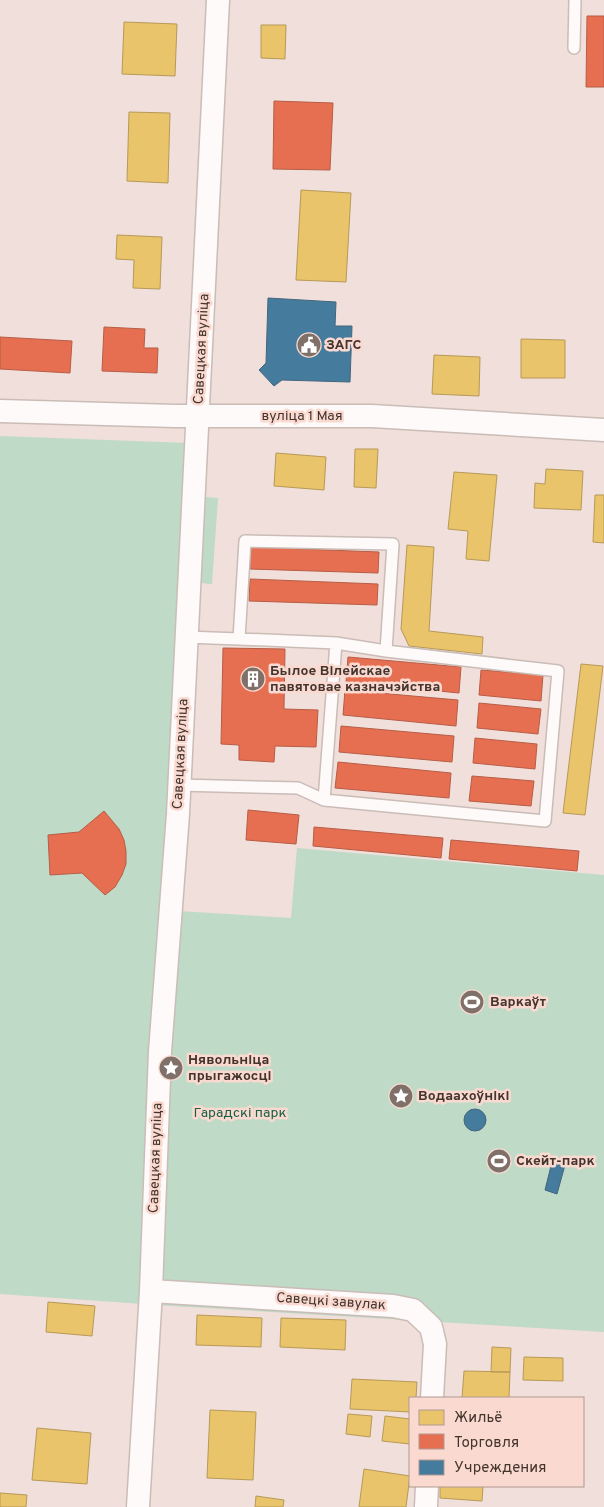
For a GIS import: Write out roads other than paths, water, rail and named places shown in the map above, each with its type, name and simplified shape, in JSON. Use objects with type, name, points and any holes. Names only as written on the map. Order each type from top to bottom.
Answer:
[{"type":"street","name":"Савецкая вуліца","points":[[138,1507],[151,1291],[160,1052],[180,785],[218,0]]},
{"type":"street","name":"вуліца 1 Мая","points":[[0,411],[175,416],[372,416],[604,430]]},
{"type":"street","name":"Савецкі завулак","points":[[151,1291],[393,1306],[414,1310],[431,1327],[435,1344],[432,1397]]},
{"type":"street","points":[[426,1507],[427,1487]]},
{"type":"lane","points":[[574,48],[575,0]]},
{"type":"lane","points":[[239,639],[245,541],[393,544],[386,651]]},
{"type":"lane","points":[[180,785],[298,788],[324,800],[545,821],[558,671],[386,651],[336,643],[186,637]]},
{"type":"lane","points":[[324,800],[336,643]]},
{"type":"place","name":"ЗАГС","points":[[309,345]]},
{"type":"place","name":"Былое Вілейскае павятовае казначэйства","points":[[253,679]]},
{"type":"place","name":"Варкаўт","points":[[472,1002]]},
{"type":"place","name":"Нявольніца прыгажосці","points":[[171,1068]]},
{"type":"place","name":"Водаахоўнікі","points":[[401,1096]]},
{"type":"place","name":"Скейт-парк","points":[[499,1161]]},
{"type":"park label","name":"Гарадскі парк","points":[[240,1113]]}]
